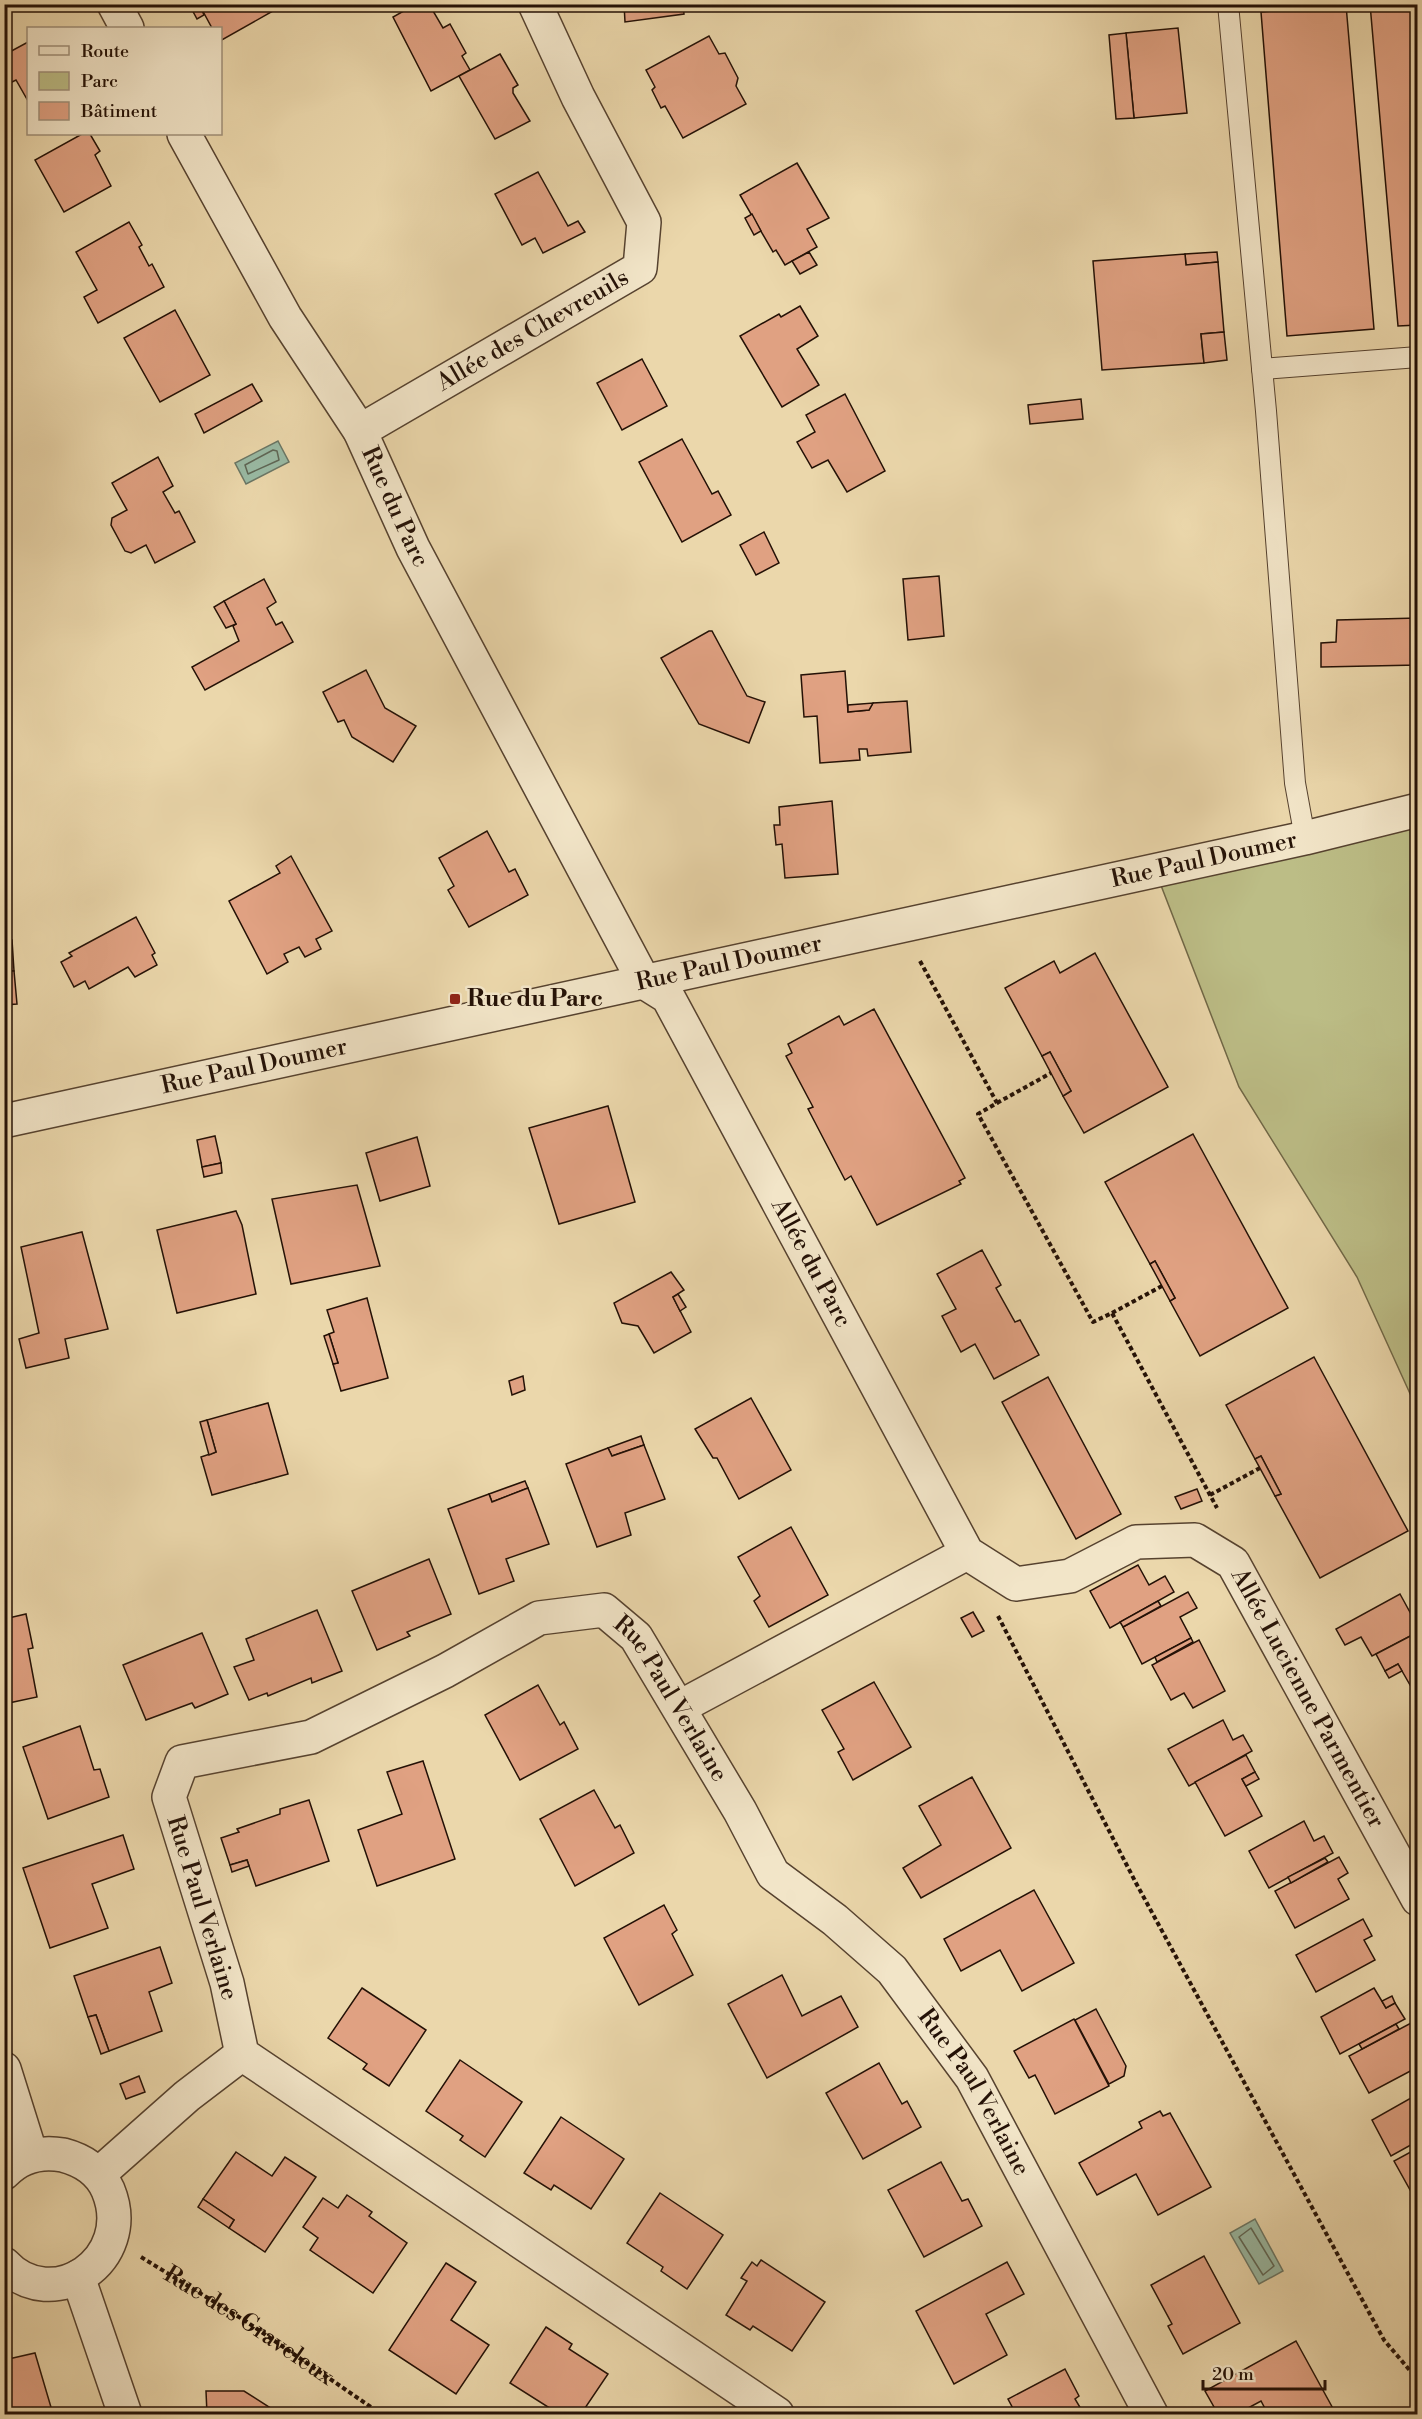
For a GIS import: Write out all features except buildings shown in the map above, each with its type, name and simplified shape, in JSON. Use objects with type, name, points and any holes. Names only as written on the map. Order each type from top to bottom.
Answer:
[{"type":"street","points":[[114,4],[126,27]]},
{"type":"street","name":"Allée des Chevreuils","points":[[360,430],[640,268],[644,222],[578,97],[535,4]]},
{"type":"street","name":"Rue du Parc","points":[[185,135],[285,317],[360,430],[413,548],[644,982]]},
{"type":"street","name":"Rue Paul Doumer","points":[[4,1121],[1305,838],[1418,810]]},
{"type":"street","name":"Allée du Parc","points":[[644,982],[668,997],[835,1304],[966,1553]]},
{"type":"street","name":"Allée Lucienne Parmentier","points":[[966,1553],[1016,1584],[1070,1576],[1136,1542],[1195,1540],[1233,1563],[1418,1899]]},
{"type":"street","points":[[680,1707],[966,1553]]},
{"type":"street","name":"Rue Paul Verlaine","points":[[242,2054],[227,1983],[169,1797],[182,1762],[311,1737],[445,1671],[539,1618],[604,1610],[636,1637],[680,1707],[773,1874],[835,1920],[892,1970],[972,2078],[1151,2415]]},
{"type":"street","points":[[99,2174],[187,2096],[242,2054],[777,2415]]},
{"type":"street","points":[[4,2068],[13,2163],[51,2153],[76,2158],[99,2174],[115,2208],[112,2239],[97,2264],[78,2277],[57,2283],[42,2283],[23,2278],[5,2267]]},
{"type":"street","points":[[78,2277],[125,2415]]},
{"type":"lane","points":[[1228,4],[1262,369],[1295,783],[1305,838]]},
{"type":"lane","points":[[1262,369],[1418,357]]},
{"type":"path","points":[[917,955],[997,1103]]},
{"type":"path","points":[[1051,1073],[978,1114],[1093,1322],[1162,1286]]},
{"type":"path","points":[[1112,1313],[1226,1524],[1233,1563]]},
{"type":"path","points":[[1210,1495],[1260,1468]]},
{"type":"path","points":[[996,1613],[1136,1883],[1384,2340],[1418,2380]]},
{"type":"path","name":"Rue des Graveleux","points":[[112,2239],[247,2322],[381,2415]]},
{"type":"green space","points":[[1417,802],[1417,1409],[1357,1277],[1239,1087],[1150,857]]},
{"type":"water","points":[[278,441],[289,462],[246,484],[235,463]]},
{"type":"water","points":[[1255,2219],[1283,2271],[1259,2284],[1230,2233]]},
{"type":"place","name":"Rue du Parc","points":[[455,999]]}]
